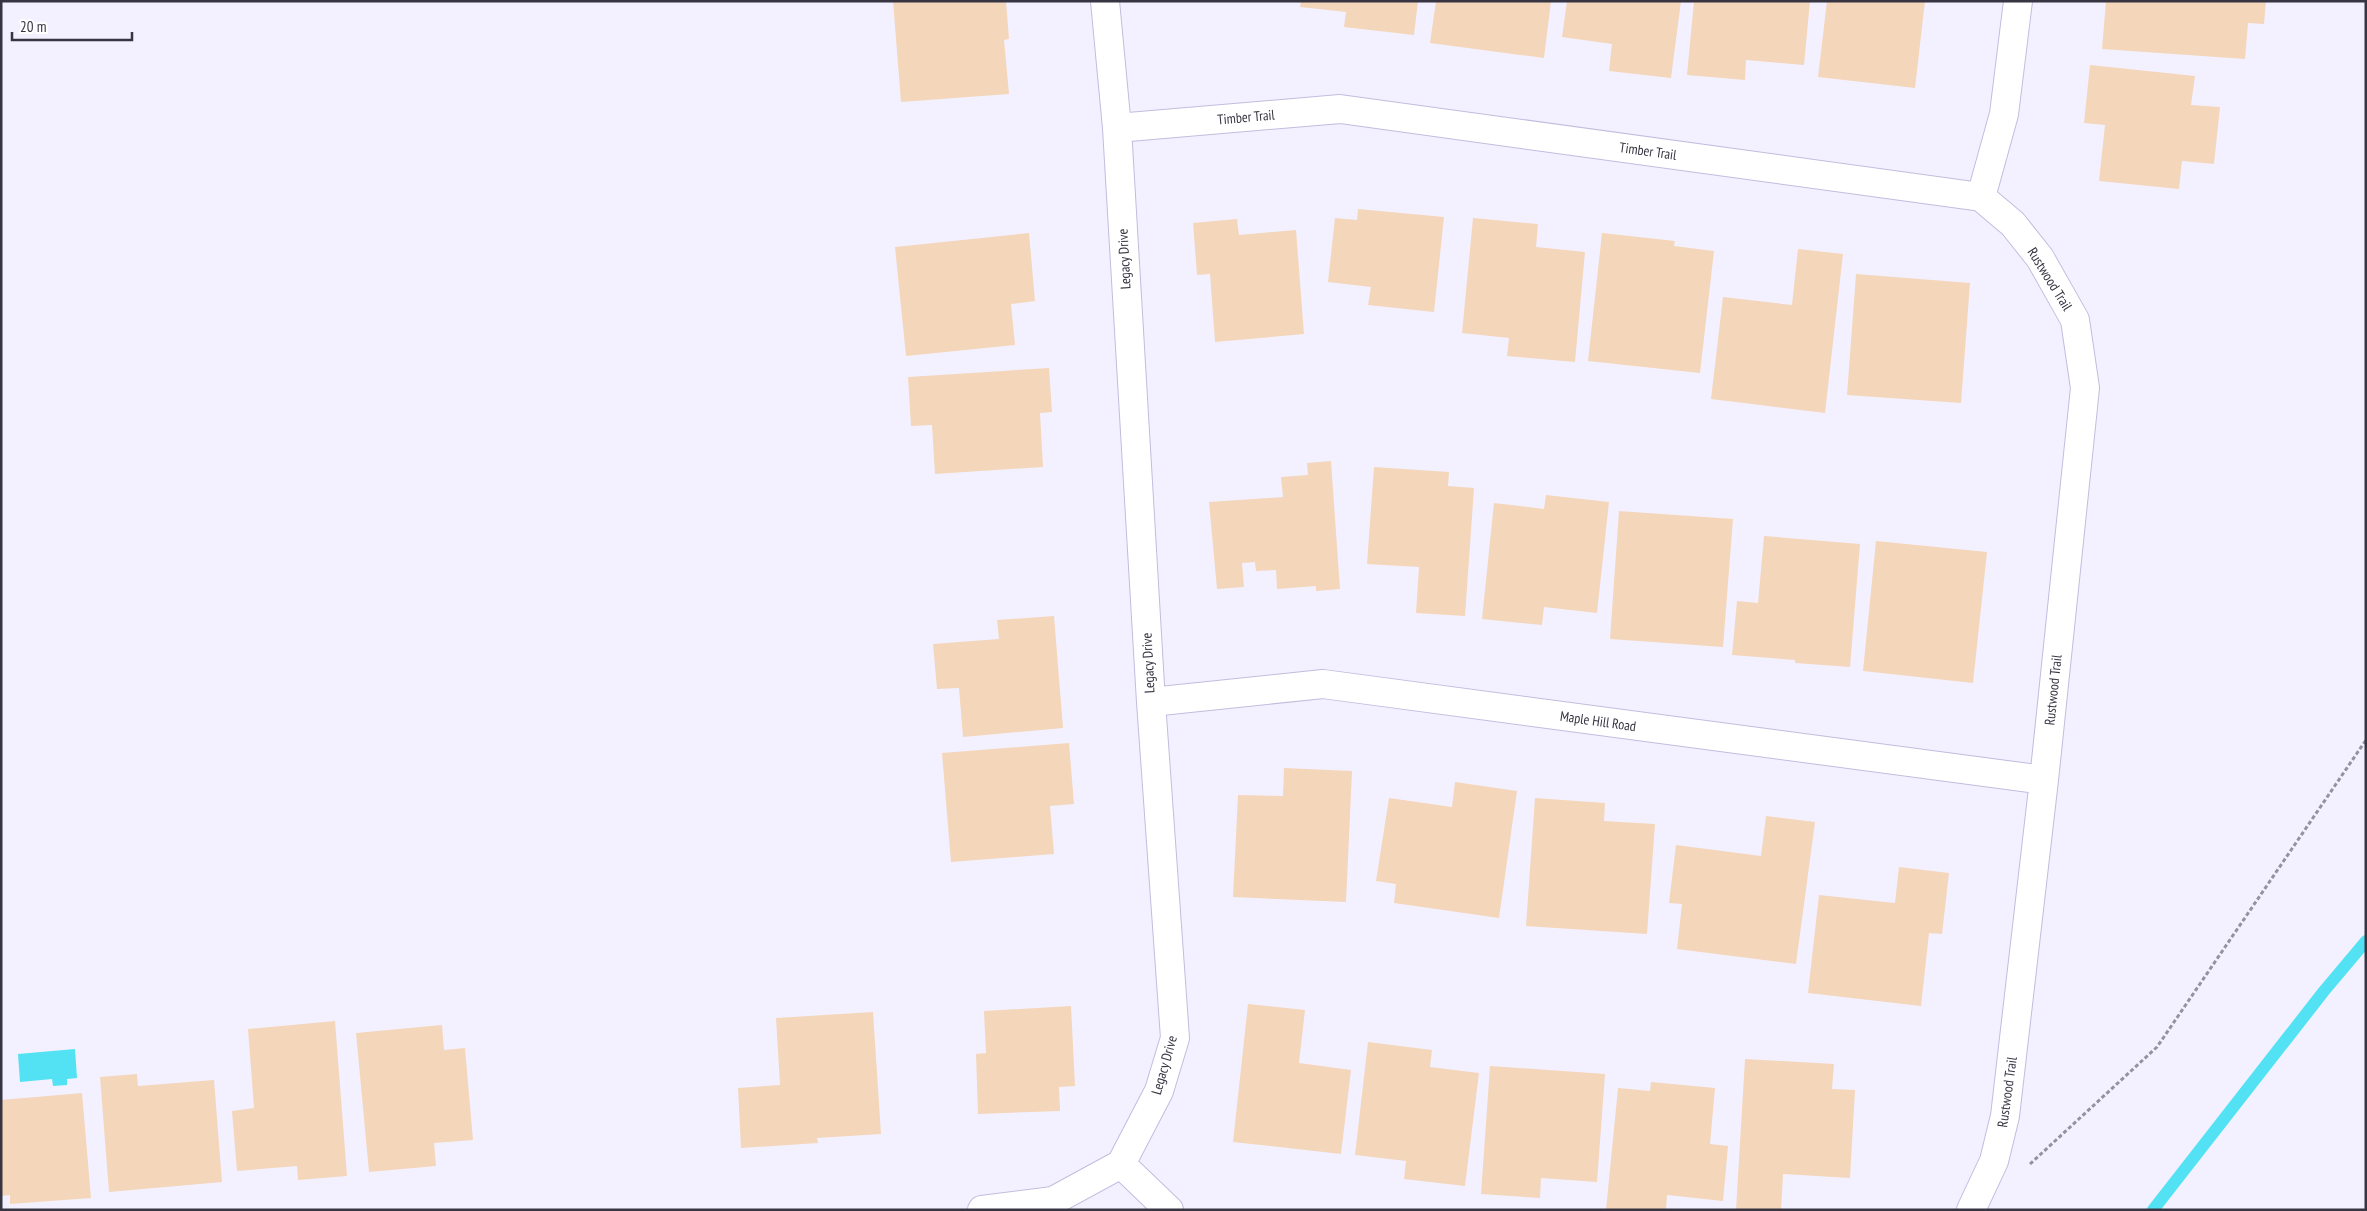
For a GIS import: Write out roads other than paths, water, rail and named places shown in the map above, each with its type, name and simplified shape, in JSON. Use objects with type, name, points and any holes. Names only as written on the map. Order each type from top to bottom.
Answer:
[{"type":"street","name":"Legacy Drive","points":[[1105,1],[1117,128],[1151,702],[1175,1038],[1159,1091],[1121,1164]]},
{"type":"street","points":[[1980,197],[2004,114],[2018,1]]},
{"type":"street","name":"Timber Trail","points":[[1117,128],[1340,109],[1980,197]]},
{"type":"street","name":"Rustwood Trail","points":[[1971,1210],[1994,1161],[2005,1116],[2044,780],[2085,388],[2076,320],[2040,258],[2012,224],[1980,197]]},
{"type":"street","name":"Maple Hill Road","points":[[1151,702],[1323,684],[2044,780]]},
{"type":"street","points":[[982,1210],[1053,1201],[1121,1164],[1170,1210]]},
{"type":"water","points":[[75,1049],[77,1078],[67,1079],[67,1085],[53,1086],[52,1079],[20,1082],[18,1054]]},
{"type":"waterway","points":[[2153,1210],[2324,991],[2366,941]]}]
